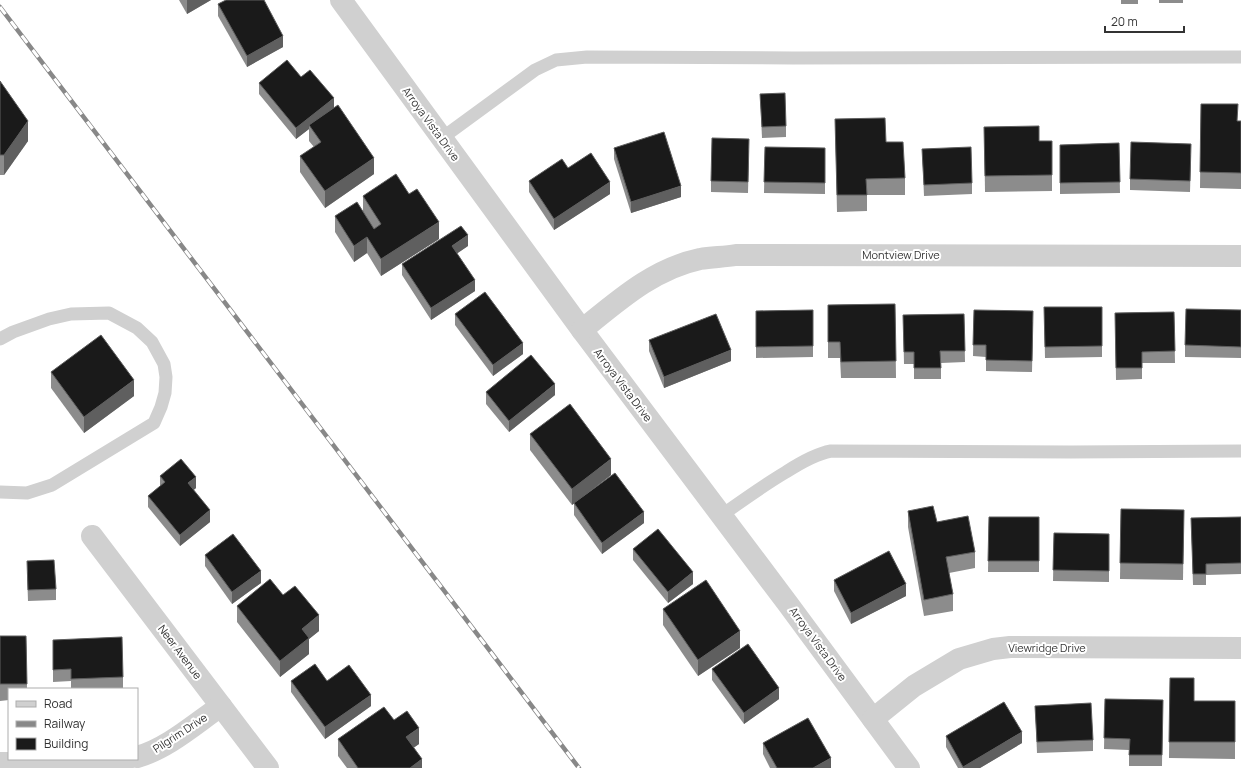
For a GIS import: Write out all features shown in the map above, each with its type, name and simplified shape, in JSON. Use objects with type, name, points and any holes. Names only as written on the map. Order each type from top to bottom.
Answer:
[{"type":"street","name":"Arroya Vista Drive","points":[[340,0],[582,330],[722,515],[909,768]]},
{"type":"street","name":"Montview Drive","points":[[582,330],[631,290],[663,271],[699,260],[736,255],[1241,256]]},
{"type":"street","name":"Neer Avenue","points":[[92,536],[268,768]]},
{"type":"street","name":"Viewridge Drive","points":[[873,719],[914,686],[959,659],[992,649],[1010,647],[1241,648]]},
{"type":"street","name":"Pilgrim Drive","points":[[138,757],[147,754],[169,742],[221,706]]},
{"type":"street","points":[[0,763],[110,763],[123,760]]},
{"type":"lane","points":[[442,138],[535,70],[556,60],[587,57],[1241,57]]},
{"type":"lane","points":[[0,339],[13,332],[49,319],[71,314],[109,313],[137,328],[152,342],[164,364],[166,377],[165,393],[154,423],[52,485],[27,493],[0,492]]},
{"type":"lane","points":[[722,515],[760,488],[799,464],[821,453],[831,451],[1241,451]]},
{"type":"building","points":[[226,0],[264,0],[283,36],[247,56],[218,4]]},
{"type":"building","points":[[287,60],[301,77],[310,70],[334,98],[296,128],[259,83]]},
{"type":"building","points":[[0,81],[28,121],[4,155],[0,155]]},
{"type":"building","points":[[785,93],[786,126],[762,127],[760,94]]},
{"type":"building","points":[[1201,104],[1238,104],[1237,121],[1241,121],[1241,173],[1200,172]]},
{"type":"building","points":[[338,105],[374,158],[325,191],[300,156],[321,142],[309,125]]},
{"type":"building","points":[[885,118],[886,142],[903,142],[905,178],[866,179],[867,195],[837,195],[835,119]]},
{"type":"building","points":[[1039,126],[1039,141],[1052,141],[1052,175],[985,176],[984,127]]},
{"type":"building","points":[[664,132],[681,186],[631,202],[614,148]]},
{"type":"building","points":[[712,138],[749,139],[748,182],[711,181]]},
{"type":"building","points":[[1131,142],[1191,144],[1190,181],[1130,179]]},
{"type":"building","points":[[1119,143],[1120,182],[1060,183],[1060,145]]},
{"type":"building","points":[[765,147],[825,148],[825,183],[764,182]]},
{"type":"building","points":[[971,147],[972,183],[924,185],[922,149]]},
{"type":"building","points":[[591,153],[610,182],[554,219],[529,181],[562,159],[568,168]]},
{"type":"building","points":[[396,174],[409,194],[417,189],[439,222],[381,259],[367,237],[354,246],[335,216],[357,202],[374,229],[381,224],[363,196]]},
{"type":"building","points":[[461,226],[468,235],[452,246],[475,280],[431,308],[402,264]]},
{"type":"building","points":[[485,292],[523,343],[493,365],[455,314]]},
{"type":"building","points":[[895,304],[896,361],[841,362],[840,342],[828,342],[828,305]]},
{"type":"building","points":[[1044,307],[1102,307],[1102,346],[1045,347]]},
{"type":"building","points":[[1186,309],[1241,310],[1241,347],[1185,345]]},
{"type":"building","points":[[813,310],[813,346],[756,347],[756,311]]},
{"type":"building","points":[[974,310],[1033,311],[1032,361],[986,360],[986,345],[973,345]]},
{"type":"building","points":[[1174,312],[1175,351],[1142,352],[1142,368],[1116,368],[1115,313]]},
{"type":"building","points":[[716,314],[731,350],[664,377],[649,340]]},
{"type":"building","points":[[964,314],[965,351],[940,351],[941,368],[914,368],[914,352],[904,352],[903,315]]},
{"type":"building","points":[[101,335],[134,380],[84,417],[51,372]]},
{"type":"building","points":[[531,355],[555,384],[509,421],[486,392]]},
{"type":"building","points":[[570,404],[611,459],[572,489],[530,434]]},
{"type":"building","points":[[181,459],[196,477],[188,483],[210,510],[180,535],[148,496],[165,482],[160,476]]},
{"type":"building","points":[[615,473],[644,512],[602,543],[574,503]]},
{"type":"building","points":[[933,506],[937,522],[968,516],[975,552],[946,557],[953,594],[924,600],[908,511]]},
{"type":"building","points":[[1121,509],[1184,510],[1183,564],[1120,563]]},
{"type":"building","points":[[989,517],[1039,517],[1039,561],[988,561]]},
{"type":"building","points":[[1241,517],[1241,563],[1206,564],[1206,574],[1193,574],[1191,518]]},
{"type":"building","points":[[658,529],[693,572],[668,592],[633,549]]},
{"type":"building","points":[[1054,533],[1109,534],[1109,571],[1053,570]]},
{"type":"building","points":[[233,534],[261,571],[232,592],[205,555]]},
{"type":"building","points":[[889,551],[906,584],[851,613],[834,580]]},
{"type":"building","points":[[54,560],[56,589],[28,590],[27,561]]},
{"type":"building","points":[[270,579],[283,595],[295,586],[319,615],[302,629],[309,638],[280,661],[237,606]]},
{"type":"building","points":[[706,580],[740,631],[698,660],[663,609]]},
{"type":"building","points":[[0,636],[26,636],[27,684],[0,684]]},
{"type":"building","points":[[122,637],[123,677],[71,679],[71,669],[53,670],[53,640]]},
{"type":"building","points":[[748,644],[779,688],[744,713],[712,669]]},
{"type":"building","points":[[315,664],[327,681],[349,665],[371,695],[325,727],[291,681]]},
{"type":"building","points":[[1170,678],[1194,678],[1194,701],[1235,701],[1235,742],[1169,742]]},
{"type":"building","points":[[1105,699],[1163,700],[1162,755],[1129,755],[1130,739],[1104,738]]},
{"type":"building","points":[[1004,702],[1022,732],[963,767],[946,736]]},
{"type":"building","points":[[1091,703],[1093,740],[1037,742],[1035,706]]},
{"type":"building","points":[[384,707],[394,720],[407,711],[419,728],[406,737],[422,759],[410,768],[358,768],[338,739]]},
{"type":"building","points":[[808,718],[831,758],[813,768],[777,768],[763,743]]},
{"type":"railway","points":[[0,7],[579,768]]}]
